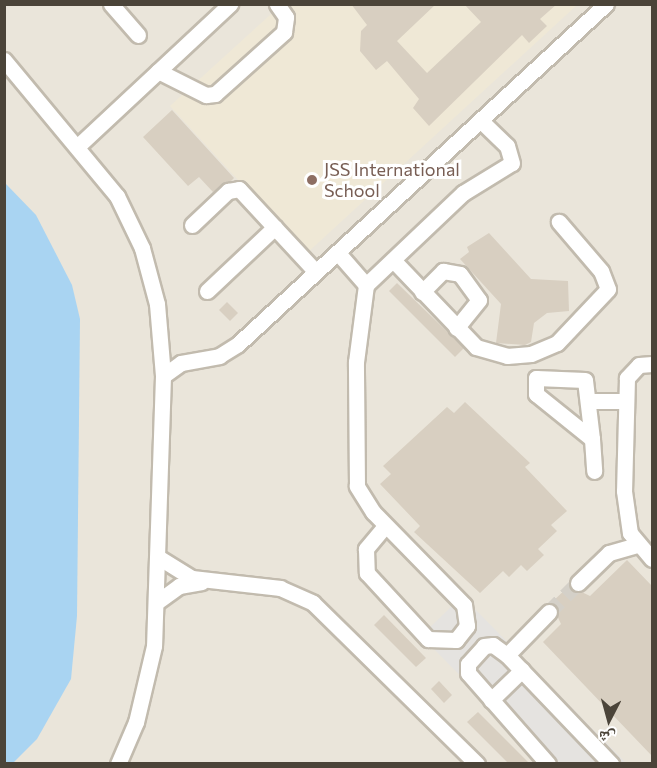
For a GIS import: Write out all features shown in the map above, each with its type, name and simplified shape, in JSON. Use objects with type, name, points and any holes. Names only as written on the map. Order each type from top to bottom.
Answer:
[{"type":"street","points":[[111,4],[138,35]]},
{"type":"street","points":[[79,145],[230,4]]},
{"type":"street","points":[[158,71],[206,95],[215,94],[284,32],[286,17],[277,4]]},
{"type":"street","points":[[163,376],[196,359],[229,351],[606,4]]},
{"type":"street","points":[[4,60],[79,145],[130,222],[151,276],[162,339],[157,602],[147,687],[118,764]]},
{"type":"street","points":[[386,526],[366,549],[367,573],[428,639],[456,640],[467,626],[464,605],[386,526],[361,495],[354,464],[357,343],[366,285],[467,189],[510,168],[512,153],[481,121]]},
{"type":"street","points":[[192,225],[236,189],[316,272]]},
{"type":"street","points":[[393,260],[456,328],[482,351],[531,354],[557,343],[602,300],[608,289],[604,275],[559,222]]},
{"type":"street","points":[[207,291],[275,227]]},
{"type":"street","points":[[338,253],[366,285]]},
{"type":"street","points":[[422,292],[443,271],[460,274],[478,300],[456,328]]},
{"type":"street","points":[[162,339],[196,359]]},
{"type":"street","points":[[652,364],[631,370],[626,401],[624,506],[637,545],[652,559]]},
{"type":"street","points":[[592,439],[536,394],[533,382],[540,377],[582,378],[590,401],[594,471]]},
{"type":"street","points":[[590,401],[626,401]]},
{"type":"street","points":[[578,583],[609,553],[637,545]]},
{"type":"street","points":[[158,557],[179,573],[205,581],[280,588],[313,603],[477,764]]},
{"type":"street","points":[[157,602],[179,586],[205,581]]},
{"type":"street","points":[[507,655],[549,612]]},
{"type":"street","points":[[548,764],[491,700],[467,666],[487,645],[507,655],[611,764]]},
{"type":"street","points":[[491,700],[522,670]]},
{"type":"shaded area","points":[[4,5],[652,5],[652,763],[5,763]]},
{"type":"shaded area","name":"JSS International School","points":[[281,5],[577,5],[306,254],[170,106]]},
{"type":"shaded area","points":[[452,606],[472,606],[626,763],[547,763],[421,636]]},
{"type":"water","points":[[5,183],[36,215],[72,285],[80,319],[77,616],[71,679],[37,739],[12,764],[4,763]]},
{"type":"building","points":[[351,4],[436,4],[397,41],[427,73],[481,22],[464,4],[557,4],[540,19],[547,26],[529,43],[522,35],[429,126],[413,108],[419,99],[387,61],[376,70],[360,51],[361,31],[367,25]]},
{"type":"building","points":[[172,110],[234,178],[231,181],[213,192],[199,177],[188,186],[143,137]]},
{"type":"building","points":[[489,233],[531,279],[568,281],[569,311],[547,313],[534,323],[531,342],[525,345],[496,343],[501,304],[460,259],[469,252],[467,247]]},
{"type":"building","points":[[397,283],[464,348],[455,357],[389,291]]},
{"type":"building","points":[[227,302],[238,313],[230,321],[219,310]]},
{"type":"building","points":[[465,402],[530,463],[525,467],[567,511],[551,525],[557,531],[538,549],[544,555],[527,571],[521,565],[509,577],[503,571],[480,593],[414,532],[420,526],[380,484],[391,474],[383,466],[447,407],[454,413]]},
{"type":"building","points":[[627,560],[652,586],[652,756],[543,642],[561,624],[551,603],[569,586],[590,596]]},
{"type":"building","points":[[384,615],[426,658],[416,667],[374,625]]},
{"type":"building","points":[[439,681],[452,695],[444,703],[431,689]]},
{"type":"building","points":[[478,712],[530,764],[509,764],[467,722]]},
{"type":"tunnel","points":[[549,612],[578,583]]},
{"type":"place","name":"JSS International School","points":[[312,180]]}]
